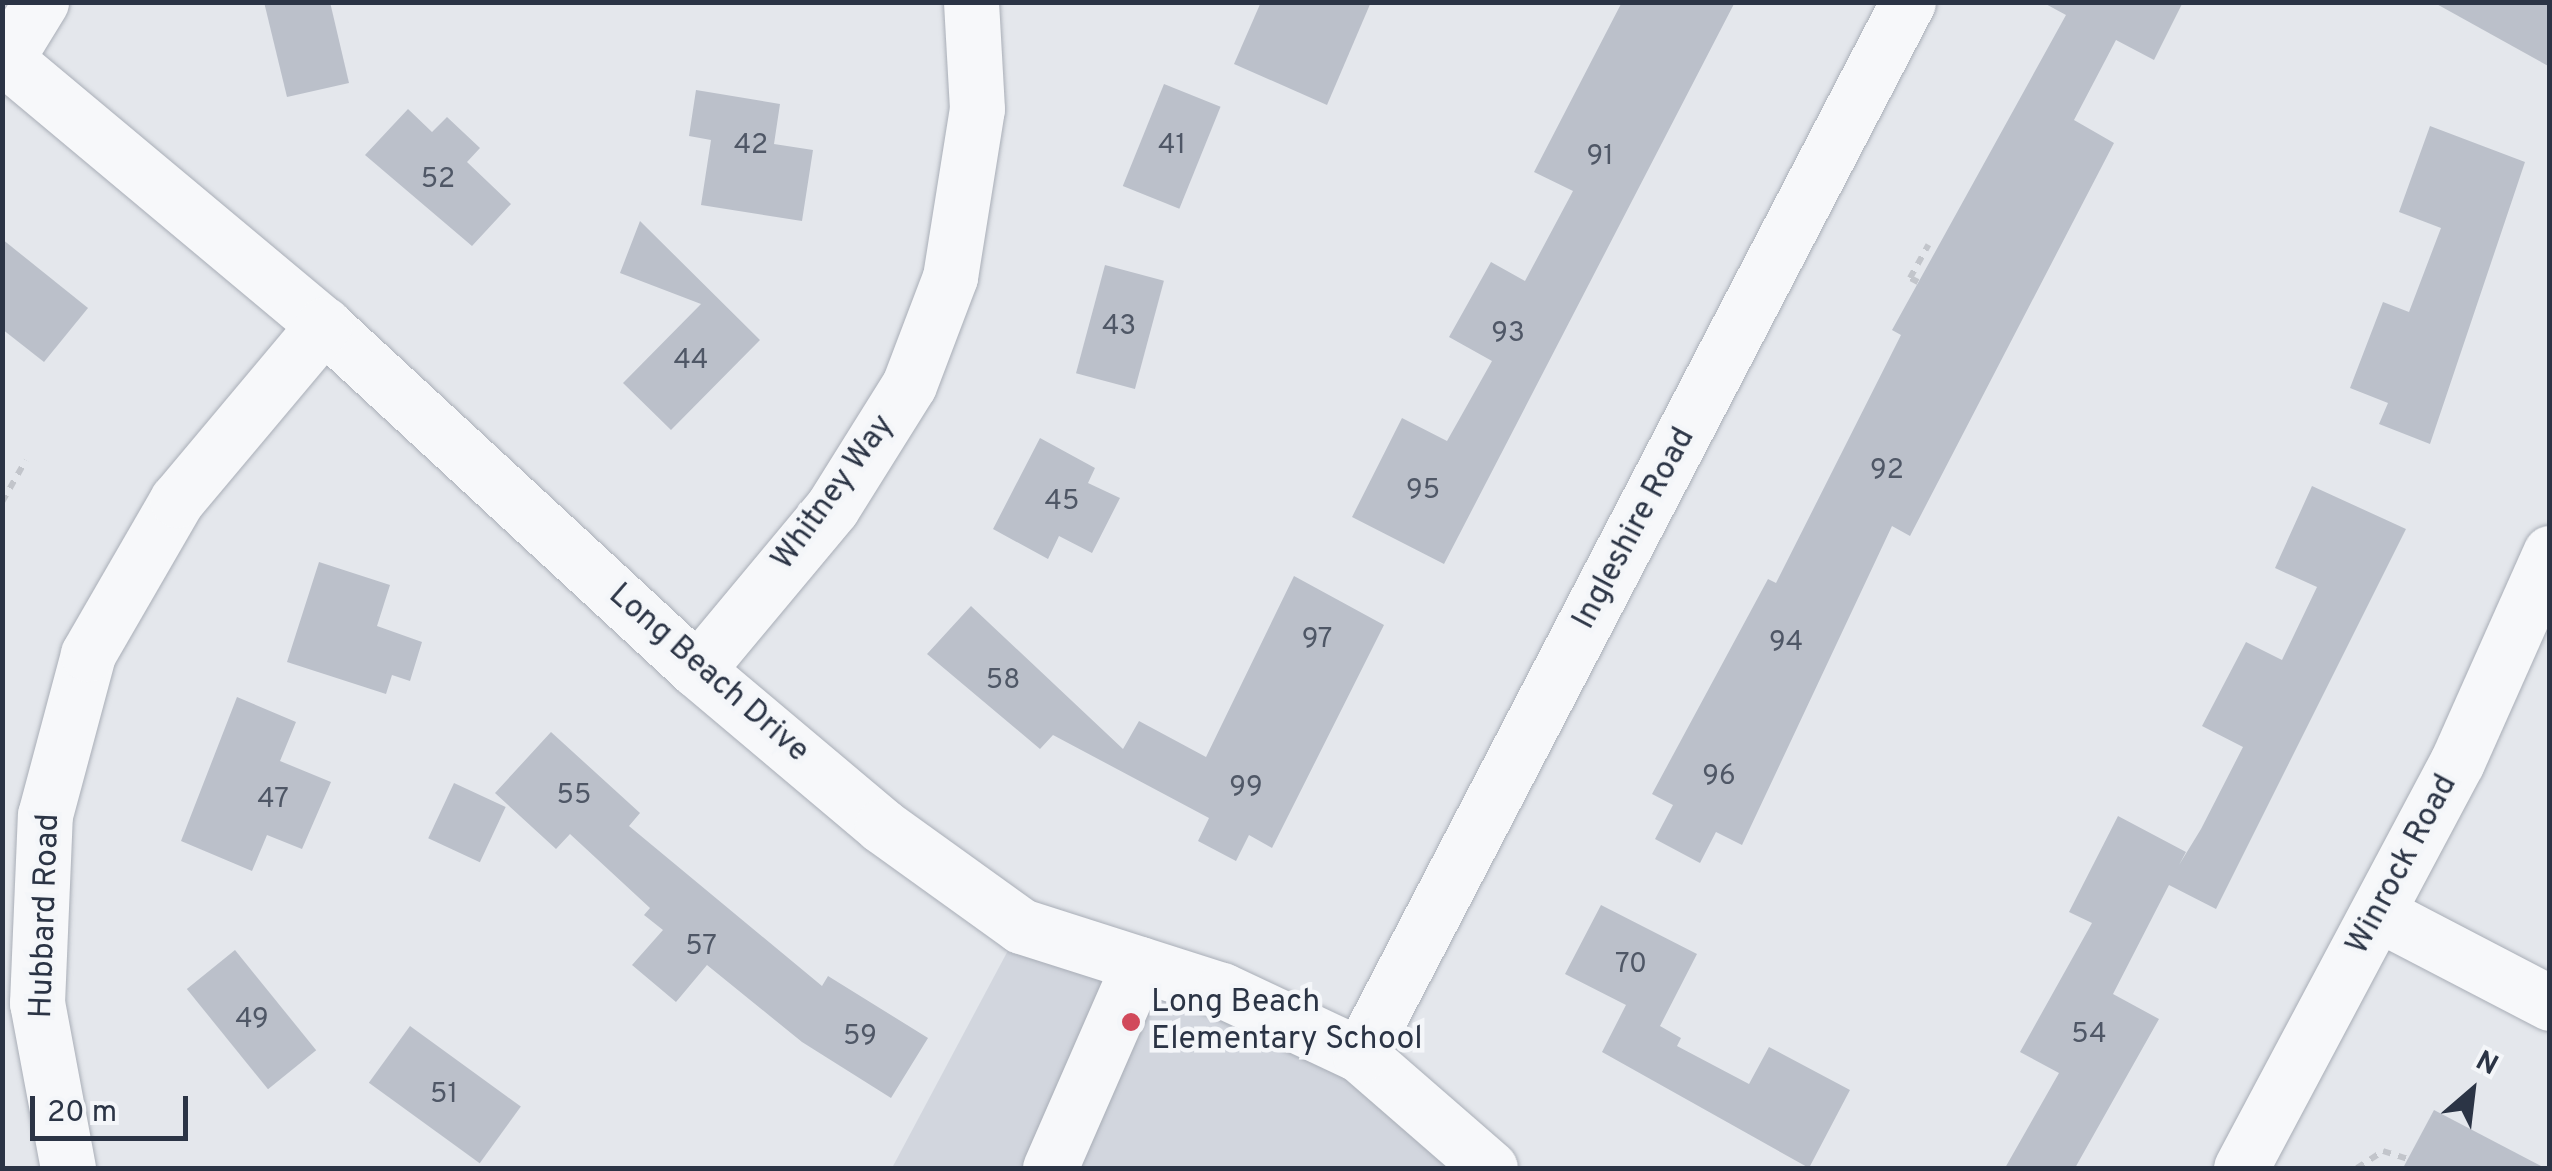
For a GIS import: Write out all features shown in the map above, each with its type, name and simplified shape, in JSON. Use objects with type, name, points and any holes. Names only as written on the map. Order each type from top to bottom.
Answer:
[{"type":"street","points":[[4,57],[42,2]]},
{"type":"street","name":"Whitney Way","points":[[697,670],[832,508],[909,385],[950,276],[962,202],[977,109],[971,2]]},
{"type":"street","name":"Ingleshire Road","points":[[1360,1055],[1908,2]]},
{"type":"street","name":"Long Beach Drive","points":[[4,57],[324,325],[697,670],[882,826],[1021,926],[1222,990],[1360,1055],[1490,1168]]},
{"type":"street","name":"Hubbard Road","points":[[68,1168],[37,1003],[45,815],[88,654],[177,500],[324,325]]},
{"type":"street","name":"Winrock Road","points":[[2240,1168],[2379,914],[2550,553]]},
{"type":"street","points":[[2379,914],[2550,1003]]},
{"type":"street","points":[[1050,1168],[1139,964]]},
{"type":"path","points":[[1918,282],[1910,278],[1928,245]]},
{"type":"path","points":[[2,502],[26,460]]},
{"type":"path","points":[[2357,1168],[2383,1151],[2408,1159]]},
{"type":"shaded area","name":"Long Beach Elementary School","points":[[1021,926],[1223,990],[1490,1168],[892,1168]]},
{"type":"building","points":[[264,2],[330,2],[349,83],[287,97]]},
{"type":"building","points":[[1261,2],[1371,2],[1327,105],[1234,64]]},
{"type":"building","points":[[1622,2],[1735,2],[1444,564],[1352,517],[1402,418],[1447,441],[1492,361],[1449,337],[1491,262],[1525,281],[1573,191],[1534,172]]},
{"type":"building","points":[[2042,2],[2183,2],[2154,60],[2116,40],[2074,120],[2114,143],[1910,536],[1892,526],[1742,845],[1716,832],[1700,863],[1655,839],[1673,805],[1652,794],[1768,579],[1776,583],[1901,335],[1892,330],[2066,15]]},
{"type":"building","points":[[2433,2],[2550,2],[2550,67]]},
{"type":"building","points":[[1164,84],[1221,107],[1179,209],[1123,186]]},
{"type":"building","points":[[696,90],[780,104],[774,144],[813,150],[802,221],[701,205],[711,140],[689,136]]},
{"type":"building","points":[[408,109],[432,132],[447,117],[480,148],[467,162],[511,204],[472,246],[365,155]]},
{"type":"building","points":[[2430,126],[2525,162],[2430,444],[2379,424],[2388,403],[2350,388],[2383,302],[2409,312],[2441,228],[2399,212]]},
{"type":"building","points":[[640,221],[760,340],[671,430],[623,383],[701,304],[620,273]]},
{"type":"building","points":[[2,239],[88,308],[44,362],[2,329]]},
{"type":"building","points":[[1105,265],[1164,281],[1135,389],[1076,373]]},
{"type":"building","points":[[1040,438],[1095,468],[1088,483],[1120,498],[1092,553],[1059,536],[1048,559],[993,529]]},
{"type":"building","points":[[2312,486],[2406,529],[2216,909],[2169,885],[2113,994],[2159,1019],[2075,1168],[2005,1168],[2059,1073],[2020,1052],[2092,923],[2069,912],[2118,816],[2186,852],[2179,865],[2201,829],[2243,747],[2202,726],[2246,642],[2282,660],[2317,587],[2275,568]]},
{"type":"building","points":[[319,562],[390,585],[377,626],[422,642],[410,681],[392,675],[386,694],[287,662]]},
{"type":"building","points":[[1294,576],[1384,625],[1272,848],[1249,835],[1236,861],[1198,841],[1209,818],[1053,735],[1040,749],[927,654],[971,606],[1123,749],[1139,721],[1206,757]]},
{"type":"building","points":[[237,697],[296,722],[280,761],[331,782],[302,849],[267,835],[252,871],[181,841]]},
{"type":"building","points":[[551,732],[640,813],[629,826],[822,986],[828,976],[928,1038],[891,1098],[802,1042],[707,965],[676,1002],[632,965],[663,930],[644,915],[650,908],[570,834],[556,849],[495,793]]},
{"type":"building","points":[[454,783],[506,807],[480,862],[428,838]]},
{"type":"building","points":[[1601,905],[1697,954],[1660,1026],[1681,1038],[1677,1046],[1749,1084],[1769,1047],[1850,1090],[1809,1168],[1602,1052],[1626,1005],[1565,974]]},
{"type":"building","points":[[235,950],[316,1050],[268,1089],[187,989]]},
{"type":"building","points":[[410,1026],[521,1107],[480,1163],[369,1083]]},
{"type":"building","points":[[2434,1110],[2545,1168],[2403,1168]]},
{"type":"place","name":"Long Beach Elementary School","points":[[1131,1022]]}]
